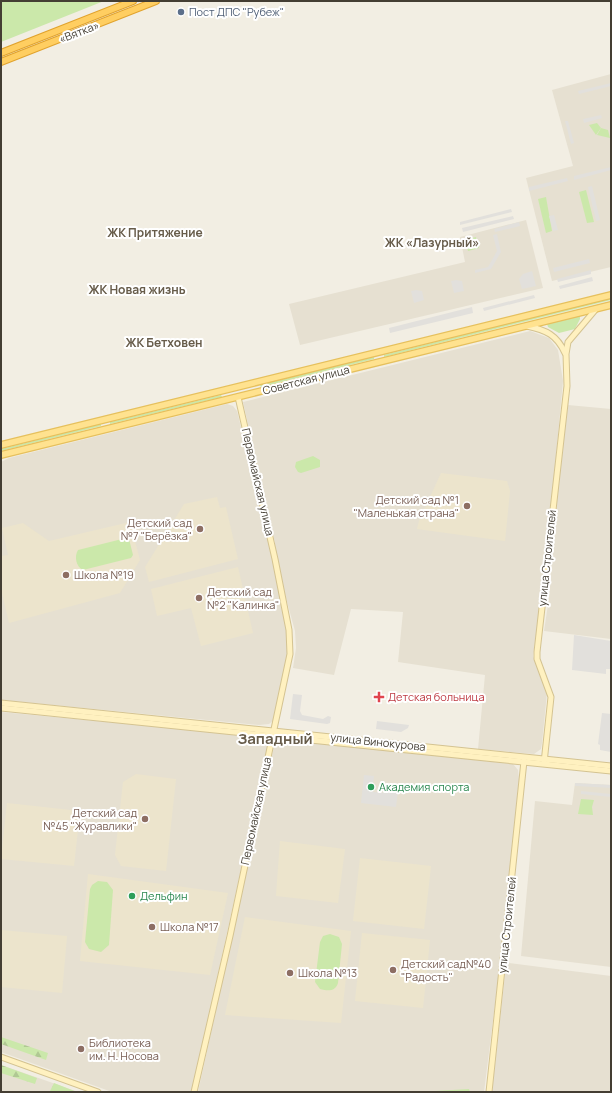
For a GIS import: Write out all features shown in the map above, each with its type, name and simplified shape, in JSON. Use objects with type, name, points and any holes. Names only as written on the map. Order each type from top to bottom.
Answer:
[{"type":"highway","name":"«Вятка»","points":[[1,53],[133,1]]},
{"type":"highway","name":"«Вятка»","points":[[1,62],[156,1]]},
{"type":"main road","name":"Советская улица","points":[[1,445],[611,295]]},
{"type":"main road","name":"Советская улица","points":[[1,455],[611,305]]},
{"type":"main road","points":[[379,353],[382,362]]},
{"type":"main road","name":"Первомайская улица","points":[[236,388],[238,397]]},
{"type":"main road","points":[[104,420],[107,429]]},
{"type":"street","name":"улица Строителей","points":[[544,762],[551,697],[537,652],[567,386],[566,354],[570,338],[596,309]]},
{"type":"street","points":[[526,326],[550,333],[561,344],[566,354]]},
{"type":"street","name":"Первомайская улица","points":[[194,1092],[229,941],[290,654],[289,630],[275,559],[238,397]]},
{"type":"street","name":"улица Винокурова","points":[[1,704],[58,712]]},
{"type":"street","name":"улица Винокурова","points":[[1,708],[166,722],[611,770]]},
{"type":"street","name":"улица Строителей","points":[[489,1092],[524,760]]},
{"type":"street","name":"улица Винокурова","points":[[544,762],[611,766]]},
{"type":"street","points":[[1,1057],[98,1092]]},
{"type":"shaded area","points":[[611,74],[611,267],[552,281],[526,178],[573,166],[552,90]]},
{"type":"shaded area","points":[[611,83],[611,86],[579,94],[578,91]]},
{"type":"shaded area","points":[[601,115],[602,118],[584,123],[583,119]]},
{"type":"shaded area","points":[[565,121],[568,121],[574,143],[571,144]]},
{"type":"shaded area","points":[[611,167],[611,170],[574,180],[574,176]]},
{"type":"shaded area","points":[[567,178],[568,181],[529,191],[529,187]]},
{"type":"shaded area","points":[[592,186],[600,220],[596,221],[588,187]]},
{"type":"shaded area","points":[[511,209],[512,212],[460,225],[460,222]]},
{"type":"shaded area","points":[[554,215],[558,230],[553,231],[549,216]]},
{"type":"shaded area","points":[[513,216],[514,219],[463,232],[462,228]]},
{"type":"shaded area","points":[[526,220],[543,288],[300,345],[289,304],[465,262],[460,237]]},
{"type":"shaded area","points":[[519,222],[520,226],[495,232],[494,229]]},
{"type":"shaded area","points":[[497,234],[501,252],[491,269],[475,273],[475,270],[488,267],[497,251],[493,235]]},
{"type":"shaded area","points":[[589,259],[590,263],[554,272],[553,268]]},
{"type":"shaded area","points":[[591,270],[591,274],[558,282],[557,279]]},
{"type":"shaded area","points":[[532,271],[536,286],[522,289],[519,279],[523,274]]},
{"type":"shaded area","points":[[592,277],[593,281],[560,289],[559,286]]},
{"type":"shaded area","points":[[451,281],[462,281],[464,291],[454,293]]},
{"type":"shaded area","points":[[411,291],[422,291],[424,300],[414,303]]},
{"type":"shaded area","points":[[534,295],[535,298],[484,311],[483,308]]},
{"type":"shaded area","points":[[472,307],[473,313],[390,333],[389,328]]},
{"type":"shaded area","points":[[530,331],[549,338],[558,350],[563,381],[546,566],[533,656],[547,693],[541,749],[534,754],[478,749],[485,675],[398,662],[403,612],[351,609],[334,675],[293,668],[296,648],[295,631],[272,547],[275,543],[243,402]]},
{"type":"shaded area","points":[[227,404],[233,406],[237,411],[274,561],[288,634],[289,655],[274,720],[269,724],[259,725],[1,700],[1,462],[9,458]]},
{"type":"shaded area","points":[[568,405],[611,409],[611,639],[544,631],[549,598],[559,477]]},
{"type":"shaded area","name":"Детский сад №1 \"Маленькая страна\"","points":[[441,473],[507,481],[510,491],[505,541],[417,529],[419,521]]},
{"type":"shaded area","name":"Детский сад №7 \"Берёзка\"","points":[[217,497],[220,508],[226,507],[238,559],[149,582],[145,567],[184,504]]},
{"type":"shaded area","name":"Школа №19","points":[[130,522],[140,560],[120,593],[9,623],[1,589],[1,556],[8,555],[2,528],[23,523],[49,541]]},
{"type":"shaded area","name":"Детский сад №2 \"Калинка\"","points":[[238,567],[253,633],[201,646],[191,608],[157,616],[151,589]]},
{"type":"shaded area","points":[[574,635],[611,641],[611,669],[606,669],[606,674],[572,670]]},
{"type":"shaded area","points":[[293,694],[302,695],[300,711],[302,715],[323,719],[328,716],[331,717],[330,723],[327,724],[290,719]]},
{"type":"shaded area","points":[[1,712],[266,737],[269,742],[192,1092],[112,1092],[1,1052]]},
{"type":"shaded area","points":[[602,713],[611,714],[611,752],[600,750],[600,745],[598,744]]},
{"type":"shaded area","points":[[377,721],[409,725],[408,728],[401,732],[376,729]]},
{"type":"shaded area","points":[[279,739],[513,764],[518,770],[519,779],[501,956],[484,1092],[198,1092],[275,742]]},
{"type":"shaded area","name":"Детский сад №45 \"Журавлики\"","points":[[136,774],[176,779],[166,871],[121,866],[115,855],[123,782]]},
{"type":"shaded area","points":[[364,775],[374,776],[373,786],[369,785],[369,787],[373,788],[373,792],[389,793],[389,790],[398,791],[396,807],[361,803]]},
{"type":"shaded area","points":[[575,783],[611,785],[611,967],[521,956],[535,801],[572,805]]},
{"type":"shaded area","points":[[575,783],[611,785],[611,788],[575,786]]},
{"type":"shaded area","points":[[581,791],[611,794],[611,797],[581,794]]},
{"type":"shaded area","points":[[7,803],[80,811],[74,866],[1,859]]},
{"type":"shaded area","points":[[280,841],[345,849],[338,903],[276,896]]},
{"type":"shaded area","points":[[360,858],[431,866],[424,929],[353,921]]},
{"type":"shaded area","name":"Школа №17","points":[[88,874],[228,893],[210,975],[80,961]]},
{"type":"shaded area","name":"Школа №13","points":[[245,917],[351,931],[341,1023],[225,1015]]},
{"type":"shaded area","points":[[1,930],[67,936],[62,993],[1,987]]},
{"type":"shaded area","name":"Детский сад№40 \"Радость\"","points":[[362,933],[430,940],[423,1008],[355,1001]]},
{"type":"shaded area","points":[[509,963],[611,976],[611,1092],[492,1092],[506,966]]},
{"type":"shaded area","points":[[1,1065],[50,1082],[78,1092],[1,1092]]},
{"type":"green space","points":[[1,1],[104,1],[1,42]]},
{"type":"green space","points":[[597,123],[601,128],[596,135],[589,125]]},
{"type":"green space","points":[[601,128],[608,130],[610,138],[597,135]]},
{"type":"green space","points":[[586,190],[594,222],[587,223],[579,192]]},
{"type":"green space","points":[[546,197],[552,231],[546,233],[538,199]]},
{"type":"green space","points":[[476,237],[479,248],[468,251],[465,240]]},
{"type":"green space","points":[[611,298],[611,300],[384,357],[384,355]]},
{"type":"green space","points":[[580,316],[575,329],[559,333],[548,327],[547,324]]},
{"type":"green space","points":[[374,357],[374,359],[261,387],[260,385]]},
{"type":"green space","points":[[221,395],[222,397],[110,424],[110,422]]},
{"type":"green space","points":[[101,424],[101,426],[1,451],[1,449]]},
{"type":"green space","points":[[313,456],[320,460],[320,467],[301,473],[298,472],[295,467],[296,462]]},
{"type":"green space","points":[[126,538],[129,539],[133,555],[131,558],[83,570],[77,564],[76,558],[78,550]]},
{"type":"green space","points":[[581,799],[594,800],[592,807],[593,815],[578,814]]},
{"type":"green space","points":[[98,881],[107,882],[113,890],[109,945],[101,952],[89,949],[85,942],[90,889],[92,885]]},
{"type":"green space","points":[[330,934],[339,937],[342,944],[338,983],[335,988],[328,990],[320,989],[315,982],[320,942],[323,936]]},
{"type":"green space","points":[[1,1037],[48,1053],[46,1060],[1,1044]]},
{"type":"green space","points":[[1,1065],[37,1078],[35,1084],[1,1073]]},
{"type":"green space","points":[[54,1083],[77,1092],[50,1091]]},
{"type":"green space","points":[[469,1089],[470,1092],[418,1092]]},
{"type":"place","name":"Пост ДПС \"Рубеж\"","points":[[181,12]]},
{"type":"place","name":"Детский сад №1 \"Маленькая страна\"","points":[[467,506]]},
{"type":"place","name":"Детский сад №7 \"Берёзка\"","points":[[200,529]]},
{"type":"place","name":"Школа №19","points":[[66,575]]},
{"type":"place","name":"Детский сад №2 \"Калинка\"","points":[[199,598]]},
{"type":"place","name":"Детская больница","points":[[379,697]]},
{"type":"place","name":"Академия спорта","points":[[371,787]]},
{"type":"place","name":"Детский сад №45 \"Журавлики\"","points":[[145,819]]},
{"type":"place","name":"Дельфин","points":[[132,896]]},
{"type":"place","name":"Школа №17","points":[[152,927]]},
{"type":"place","name":"Детский сад№40 \"Радость\"","points":[[393,970]]},
{"type":"place","name":"Школа №13","points":[[290,973]]},
{"type":"place","name":"Библиотека им. Н. Носова","points":[[81,1049]]},
{"type":"district","name":"ЖК Притяжение","points":[[155,233]]},
{"type":"district","name":"ЖК «Лазурный»","points":[[432,243]]},
{"type":"district","name":"ЖК Новая жизнь","points":[[137,290]]},
{"type":"district","name":"ЖК Бетховен","points":[[164,343]]},
{"type":"district","name":"Западный","points":[[275,739]]}]
